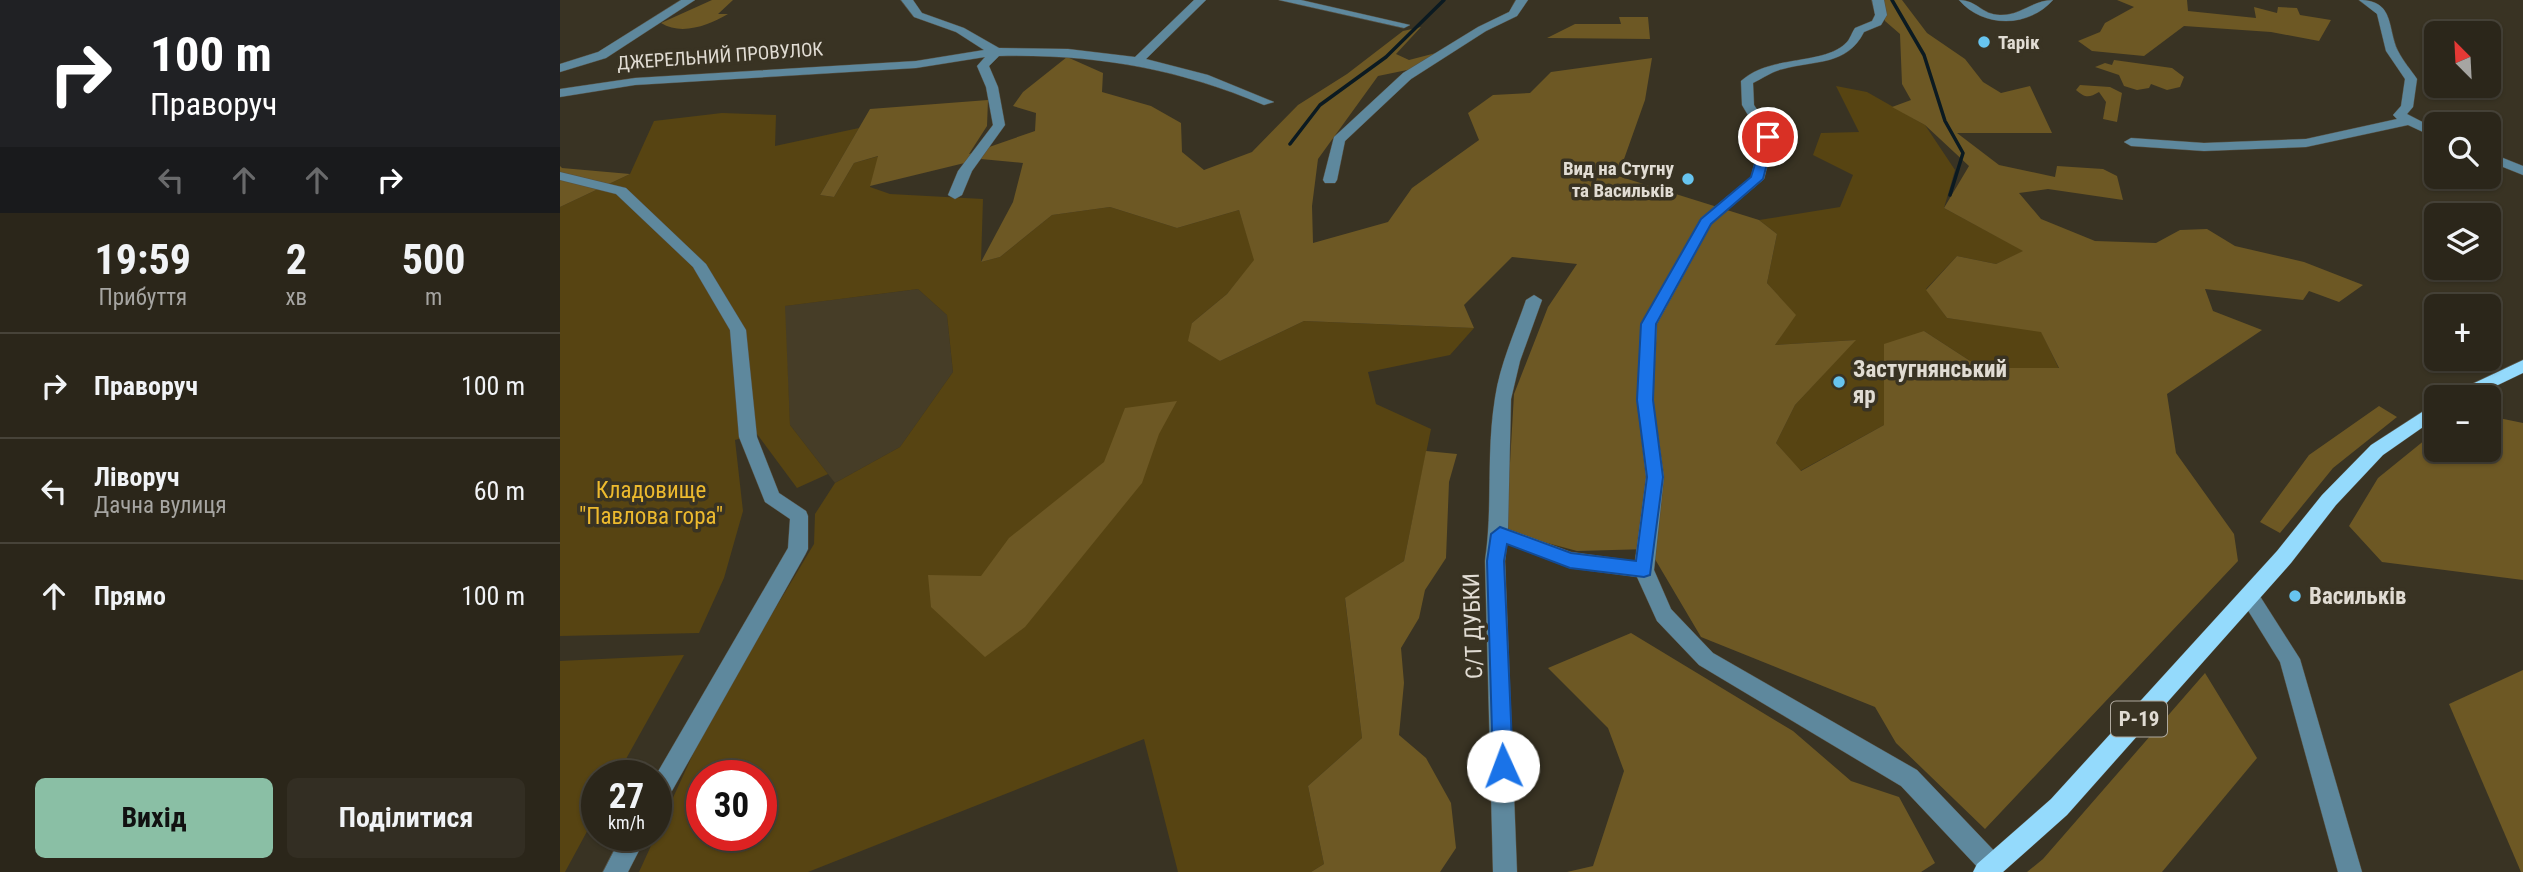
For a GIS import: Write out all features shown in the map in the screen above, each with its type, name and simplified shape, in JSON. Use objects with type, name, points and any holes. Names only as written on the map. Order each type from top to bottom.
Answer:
[{"type":"main road","points":[[2484,385],[2523,366]]},
{"type":"main road","name":"Р-19","points":[[1989,869],[2059,807],[2249,596],[2329,500],[2377,450],[2424,417]]},
{"type":"street","name":"ДЖЕРЕЛЬНИЙ ПРОВУЛОК","points":[[560,68],[602,55],[689,0]]},
{"type":"street","points":[[907,0],[918,15],[960,30],[996,52],[982,66],[992,87],[999,125],[965,171],[955,195]]},
{"type":"street","points":[[1136,63],[1200,0]]},
{"type":"street","points":[[1285,0],[1404,25]]},
{"type":"street","points":[[1330,180],[1339,140],[1378,103],[1407,76],[1482,29],[1513,14],[1521,0]]},
{"type":"street","points":[[1878,0],[1881,15],[1877,23],[1859,30],[1852,44],[1833,56],[1777,66],[1747,81],[1748,105],[1768,137],[1757,179],[1706,221],[1649,324],[1646,391],[1655,477],[1644,569],[1664,615],[1706,659],[1909,778],[1989,869]]},
{"type":"street","points":[[1965,0],[1977,12],[1993,20],[2011,19],[2047,0]]},
{"type":"street","points":[[2365,0],[2382,13],[2392,51],[2411,79],[2407,107],[2399,115],[2424,129]]},
{"type":"street","name":"ДЖЕРЕЛЬНИЙ ПРОВУЛОК","points":[[560,93],[600,83],[737,71],[886,65],[996,52],[1085,52],[1189,73],[1237,87],[1268,102]]},
{"type":"street","points":[[560,85],[602,55]]},
{"type":"street","points":[[2131,142],[2204,147],[2306,143],[2407,121]]},
{"type":"street","points":[[2501,162],[2523,171]]},
{"type":"street","points":[[560,176],[621,191],[699,264],[738,330],[748,437],[762,473],[772,497],[799,516],[798,549],[672,769]]},
{"type":"street","name":"С/Т ДУБКИ","points":[[1506,872],[1495,561],[1500,534],[1503,398],[1534,300]]},
{"type":"street","points":[[1500,534],[1570,560],[1644,569]]},
{"type":"street","points":[[2249,596],[2290,659],[2350,872]]},
{"type":"street","points":[[615,872],[626,851]]},
{"type":"shaded area","points":[[712,0],[733,0],[718,14],[728,14],[695,28],[678,29],[661,23]]},
{"type":"shaded area","points":[[1881,0],[1902,0],[1927,33],[1965,59],[1983,82],[2001,93],[2030,86],[2052,133],[1957,133],[1999,165],[2055,177],[2057,166],[2103,169],[2117,176],[2123,200],[2048,189],[2019,193],[2041,219],[2095,241],[2156,243],[2180,230],[2207,229],[2235,246],[2304,262],[2363,285],[2339,302],[2309,291],[2303,300],[2205,289],[2213,311],[2262,330],[2167,394],[2176,453],[2234,534],[2238,561],[1985,829],[1896,743],[1875,707],[1701,637],[1649,549],[1577,551],[1506,532],[1514,394],[1548,307],[1577,264],[1512,257],[1464,305],[1474,328],[1304,321],[1220,361],[1188,341],[1192,323],[1227,294],[1254,260],[1239,210],[1177,228],[1110,207],[1052,215],[1000,257],[981,262],[1013,202],[1023,163],[981,159],[870,186],[878,156],[854,163],[834,197],[820,195],[870,109],[988,100],[987,126],[969,154],[1035,131],[1036,113],[1013,106],[1023,92],[1067,57],[1103,73],[1102,92],[1151,106],[1181,123],[1182,152],[1204,170],[1252,152],[1298,105],[1347,74],[1403,31],[1421,27],[1396,54],[1409,60],[1436,53],[1412,69],[1378,76],[1318,159],[1312,206],[1313,243],[1388,222],[1412,188],[1479,140],[1468,113],[1493,95],[1530,93],[1551,72],[1652,58],[1645,100],[1618,176],[1759,220],[1777,234],[1767,283],[1796,315],[1775,345],[1856,340],[1795,405],[1776,443],[1801,471],[1884,425],[1884,344],[1924,331],[1981,368],[2059,368],[2041,332],[1947,318],[1926,290],[1957,256],[1996,264],[2023,251],[1944,208],[1969,166],[1925,125],[1892,107],[1911,100],[1902,84],[1900,34],[1885,21]]},
{"type":"shaded area","points":[[2117,0],[2187,0],[2188,11],[2256,18],[2254,7],[2277,13],[2278,7],[2297,8],[2300,15],[2331,20],[2319,41],[2271,32],[2184,26],[2144,56],[2092,51],[2078,41],[2100,32],[2105,23],[2134,7]]},
{"type":"shaded area","points":[[1619,17],[1648,17],[1650,39],[1547,38],[1575,24],[1621,24]]},
{"type":"shaded area","points":[[2114,60],[2172,68],[2184,77],[2180,87],[2167,90],[2151,84],[2149,88],[2137,90],[2124,86],[2119,75],[2095,67],[2105,63],[2112,65]]},
{"type":"shaded area","points":[[2080,85],[2110,87],[2122,93],[2117,122],[2103,119],[2106,102],[2099,92],[2085,96],[2076,90]]},
{"type":"shaded area","points":[[560,166],[562,168],[630,174],[560,207]]},
{"type":"shaded area","points":[[918,289],[947,315],[953,372],[900,447],[835,483],[790,425],[784,306]]},
{"type":"shaded area","points":[[1177,401],[1159,434],[1142,483],[1025,627],[985,657],[931,607],[928,575],[981,576],[1009,538],[1104,462],[1125,408]]},
{"type":"shaded area","points":[[2379,406],[2397,417],[2333,468],[2280,533],[2260,522],[2309,455]]},
{"type":"shaded area","points":[[2501,418],[2523,423],[2523,580],[2382,562],[2349,526],[2378,478],[2424,441],[2424,462],[2501,462]]},
{"type":"shaded area","points":[[1426,451],[1457,454],[1449,482],[1446,558],[1425,590],[1419,618],[1401,648],[1404,683],[1399,735],[1426,758],[1451,803],[1456,848],[1440,872],[1311,872],[1324,864],[1308,786],[1362,738],[1345,598],[1404,561]]},
{"type":"shaded area","points":[[1631,633],[1793,731],[1851,781],[1899,797],[1935,863],[1921,872],[1567,872],[1593,866],[1624,771],[1608,728],[1548,668]]},
{"type":"shaded area","points":[[2523,670],[2523,872],[2521,872],[2449,704]]},
{"type":"shaded area","points":[[2205,673],[2257,758],[2162,872],[2027,872],[2043,859]]},
{"type":"green space","points":[[1836,86],[1867,92],[1925,125],[1955,170],[1944,208],[2024,251],[1996,264],[1957,256],[1926,289],[1947,318],[2041,331],[2059,369],[1981,368],[1924,331],[1884,425],[1800,471],[1776,443],[1795,405],[1855,340],[1775,345],[1795,315],[1767,283],[1777,234],[1759,220],[1840,207],[1853,175],[1813,155],[1821,133],[1859,132]]},
{"type":"green space","name":"Кладовище \"Павлова гора\"","points":[[722,113],[776,115],[775,146],[859,128],[820,195],[834,197],[854,163],[879,156],[870,187],[890,194],[983,199],[981,262],[1000,257],[1052,215],[1110,207],[1177,228],[1239,210],[1255,260],[1227,294],[1192,323],[1220,361],[1304,321],[1474,328],[1450,355],[1368,372],[1376,404],[1431,429],[1404,561],[1345,599],[1362,738],[1308,786],[1324,864],[1311,872],[1178,872],[1144,739],[808,872],[639,872],[649,851],[672,851],[672,800],[686,769],[686,851],[777,851],[777,760],[690,760],[710,717],[814,544],[815,514],[835,483],[900,447],[953,372],[947,315],[918,289],[785,306],[790,425],[828,474],[797,488],[757,434],[735,440],[743,511],[724,578],[699,633],[560,636],[560,207],[630,174],[654,121]]},
{"type":"green space","points":[[684,655],[625,760],[581,760],[581,842],[565,872],[560,872],[560,661]]},
{"type":"waterway","points":[[1290,144],[1320,105],[1386,57],[1444,0]]},
{"type":"waterway","points":[[1892,0],[1924,55],[1945,121],[1963,153],[1950,195]]},
{"type":"place","name":"Тарік","points":[[1984,42]]},
{"type":"place","name":"Вид на Стугну та Васильків","points":[[1688,179]]},
{"type":"place","name":"Застугнянський яр","points":[[1839,382]]},
{"type":"place","name":"Васильків","points":[[2295,596]]},
{"type":"route","points":[[1503,766],[1495,561],[1500,534],[1570,560],[1644,569],[1655,477],[1645,400],[1649,324],[1706,221],[1757,179],[1768,137]]}]
